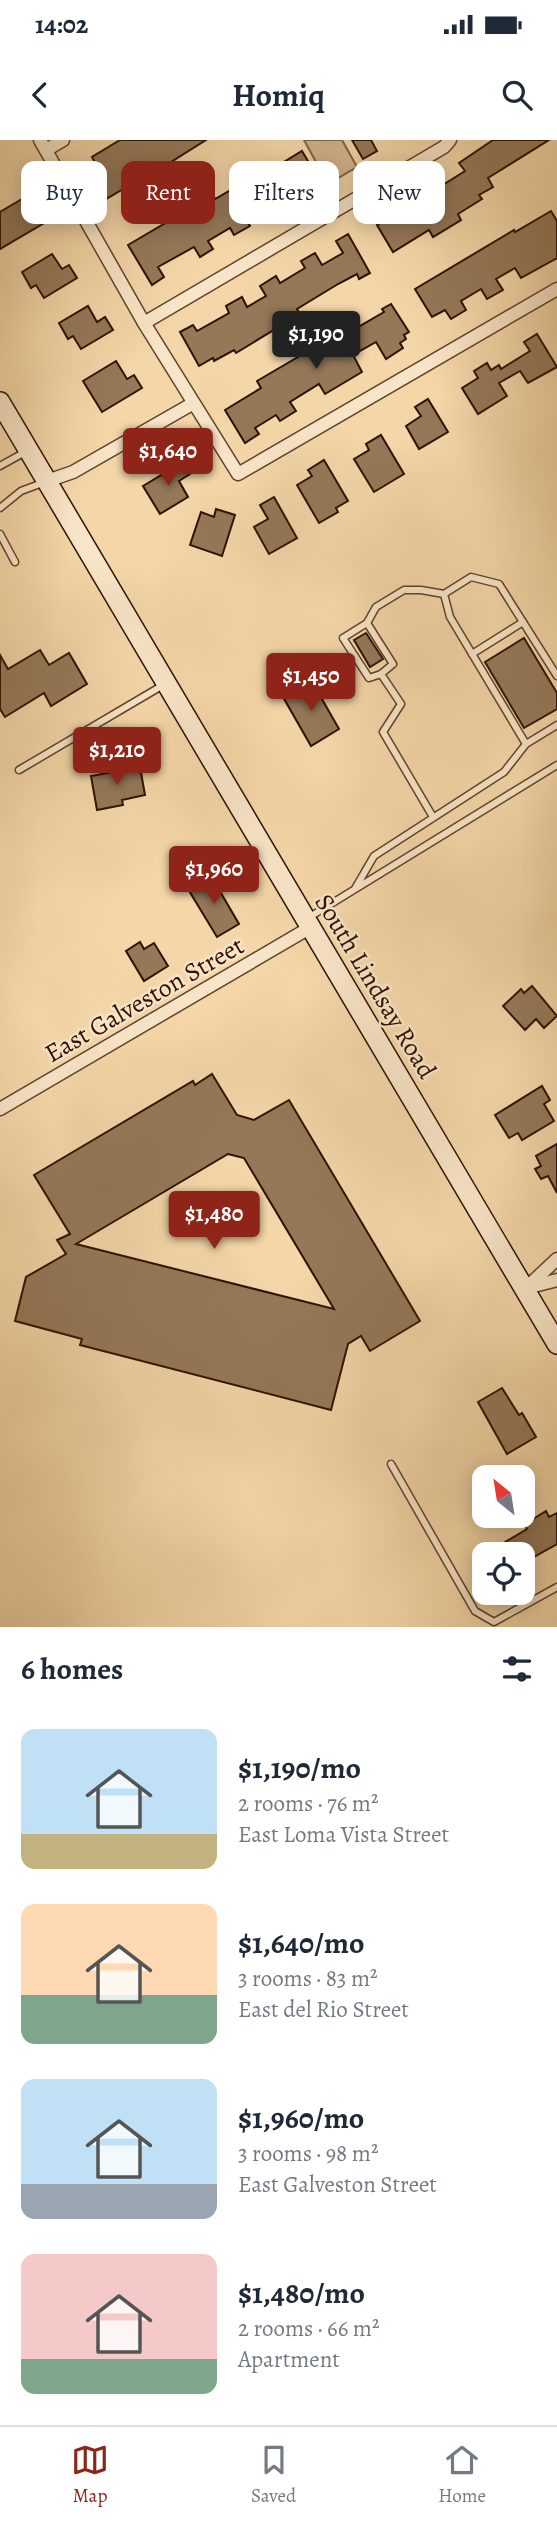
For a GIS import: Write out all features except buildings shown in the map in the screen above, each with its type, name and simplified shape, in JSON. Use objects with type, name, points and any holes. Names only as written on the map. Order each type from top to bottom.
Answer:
[{"type":"main road","name":"South Lindsay Road","points":[[0,402],[557,1344]]},
{"type":"street","points":[[63,140],[43,145],[192,404],[238,474],[557,289]]},
{"type":"street","points":[[144,323],[432,154],[450,140]]},
{"type":"street","points":[[47,481],[73,472],[192,404]]},
{"type":"street","name":"East Galveston Street","points":[[0,1109],[308,923]]},
{"type":"street","points":[[526,1288],[557,1259]]},
{"type":"street","points":[[526,1288],[557,1280]]},
{"type":"lane","points":[[0,466],[29,450]]},
{"type":"lane","points":[[0,508],[20,491],[47,481]]},
{"type":"lane","points":[[0,534],[15,562]]},
{"type":"lane","points":[[367,623],[393,664],[381,674],[369,678],[343,638],[367,623],[376,607],[404,590],[444,594],[471,577],[499,584],[557,676]]},
{"type":"lane","points":[[444,594],[450,617],[526,744]]},
{"type":"lane","points":[[472,654],[523,622]]},
{"type":"lane","points":[[381,674],[401,704],[383,732],[433,817]]},
{"type":"lane","points":[[19,770],[166,683]]},
{"type":"lane","points":[[355,889],[374,856],[504,772],[526,744],[557,724]]},
{"type":"lane","points":[[308,923],[355,889],[557,765]]},
{"type":"lane","points":[[391,1465],[475,1611],[494,1622],[557,1587]]},
{"type":"shaded area","points":[[304,140],[342,140],[354,161],[353,169],[339,178],[339,161],[315,161]]}]
